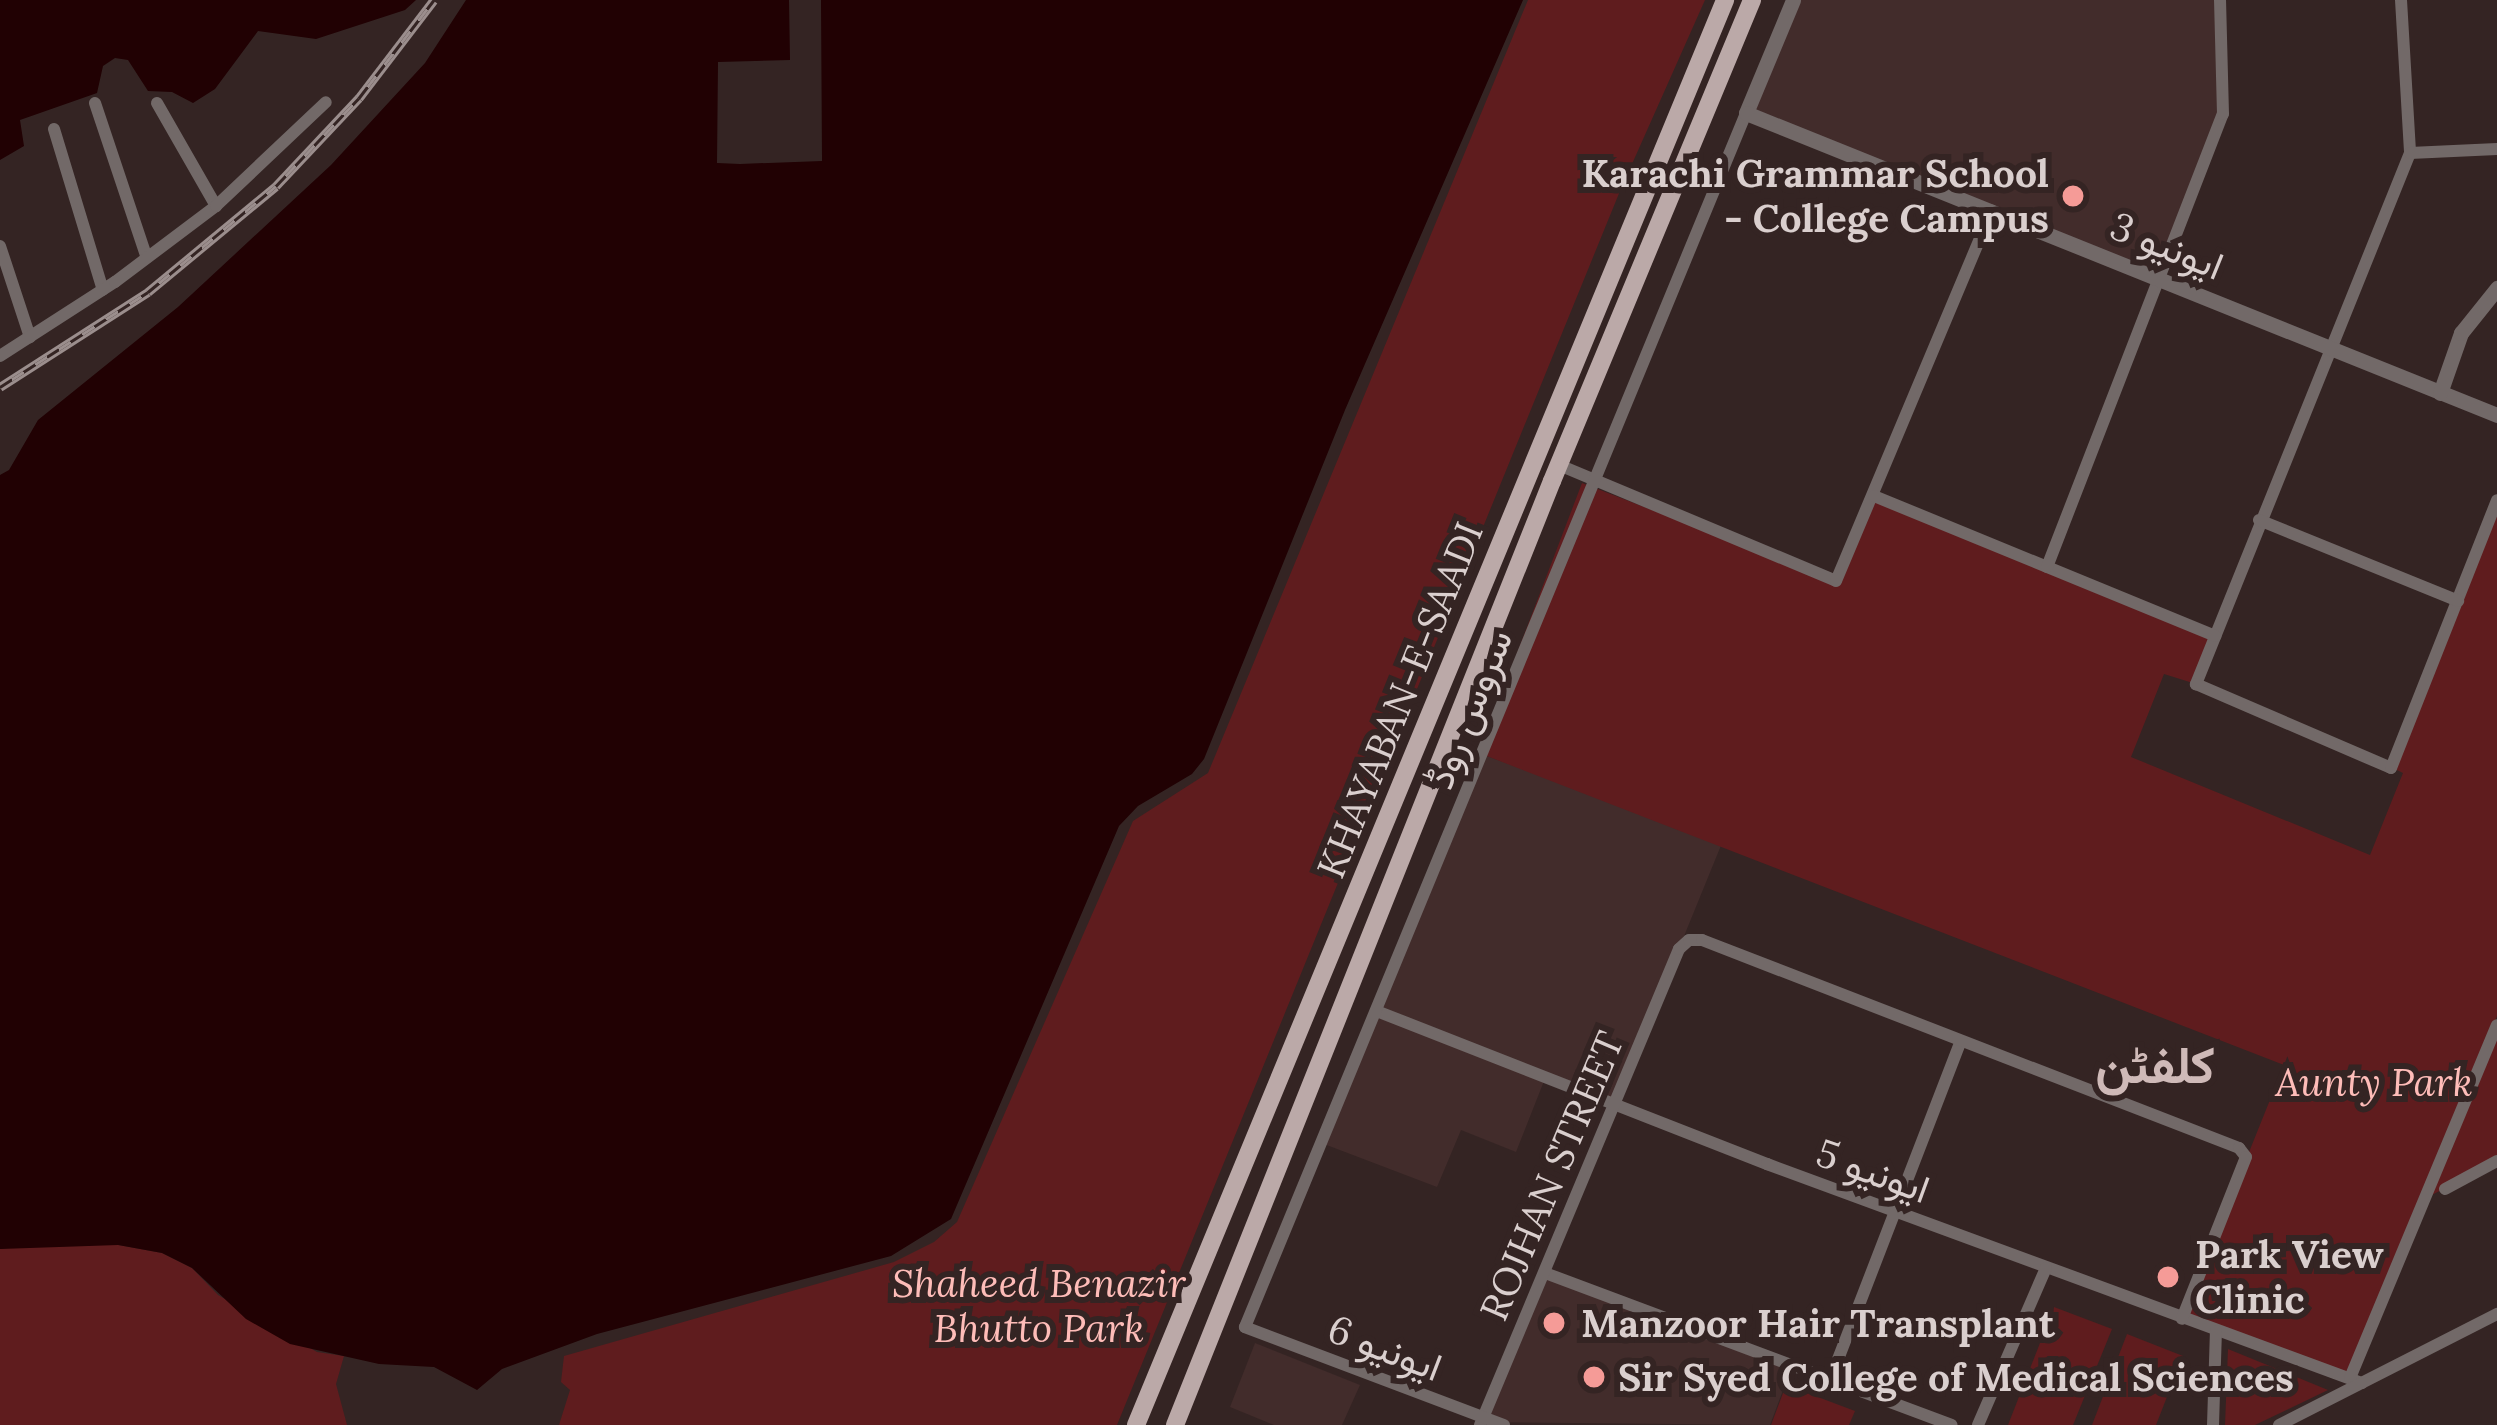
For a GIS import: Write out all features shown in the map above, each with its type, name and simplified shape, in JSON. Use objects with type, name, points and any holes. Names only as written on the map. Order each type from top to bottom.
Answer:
[{"type":"main road","name":"KHAYABAN-E-SAADI","points":[[1136,1425],[1725,0]]},
{"type":"main road","name":"KHAYABAN-E-SAADI","points":[[1175,1425],[1559,465],[1752,0]]},
{"type":"street","points":[[1746,113],[1793,0]]},
{"type":"street","points":[[2047,567],[2223,114],[2220,0]]},
{"type":"street","points":[[2401,0],[2410,153],[2196,684],[2391,767],[2497,500]]},
{"type":"street","points":[[0,356],[103,290],[216,206],[326,102]]},
{"type":"street","points":[[95,103],[147,258]]},
{"type":"street","points":[[157,103],[216,206]]},
{"type":"street","name":"ایونیو 3","points":[[1746,113],[2497,415]]},
{"type":"street","name":"سروس روڈ","points":[[1245,1328],[1746,113]]},
{"type":"street","points":[[54,129],[103,290]]},
{"type":"street","points":[[2410,153],[2497,149]]},
{"type":"street","points":[[1559,465],[1836,581],[1992,210]]},
{"type":"street","points":[[0,245],[30,337]]},
{"type":"street","points":[[2440,393],[2461,333],[2497,288]]},
{"type":"street","points":[[1874,496],[2215,635]]},
{"type":"street","points":[[2259,520],[2458,601]]},
{"type":"street","name":"ROJHAN STREET","points":[[1481,1421],[1678,950],[1689,940],[1702,940],[1960,1042]]},
{"type":"street","name":"ایونیو 5","points":[[1379,1012],[2046,1268],[2356,1380]]},
{"type":"street","points":[[2356,1380],[2497,1025]]},
{"type":"street","points":[[1829,1380],[1960,1042],[2243,1152],[2182,1319]]},
{"type":"street","points":[[2445,1189],[2497,1161]]},
{"type":"street","points":[[1978,1425],[2046,1268]]},
{"type":"street","points":[[1545,1274],[1944,1424]]},
{"type":"street","points":[[2279,1425],[2356,1380],[2497,1314]]},
{"type":"street","name":"ایونیو 6","points":[[1245,1328],[1481,1421],[1504,1425]]},
{"type":"street","points":[[2212,1425],[2216,1331]]},
{"type":"shaded area","points":[[0,0],[416,0],[405,10],[316,39],[258,31],[215,89],[193,103],[172,92],[148,91],[128,60],[115,58],[103,66],[97,93],[20,120],[24,146],[0,160]]},
{"type":"shaded area","points":[[466,0],[789,0],[790,60],[718,62],[717,163],[740,164],[822,161],[821,0],[1523,0],[1345,410],[1204,759],[1192,774],[1138,806],[1119,826],[951,1219],[891,1256],[597,1334],[502,1369],[477,1390],[434,1367],[379,1364],[290,1344],[246,1319],[192,1268],[162,1253],[118,1245],[0,1249],[0,475],[9,470],[38,420],[178,307],[331,165],[425,63]]},
{"type":"shaded area","name":"Karachi Grammar School - College Campus","points":[[1793,0],[2220,0],[2223,114],[2160,279],[1746,113]]},
{"type":"shaded area","points":[[1479,753],[1722,843],[1616,1103],[1546,1076],[1516,1152],[1461,1130],[1437,1187],[1324,1144]]},
{"type":"shaded area","name":"Sir Syed College of Medical Sciences","points":[[1545,1273],[1792,1366],[1770,1425],[1483,1422]]},
{"type":"shaded area","points":[[1255,1343],[1360,1385],[1342,1425],[1274,1425],[1230,1407]]},
{"type":"green space","name":"Shaheed Benazir Bhutto Park","points":[[1528,0],[1705,0],[1620,191],[1117,1425],[559,1425],[570,1390],[561,1382],[564,1356],[894,1262],[934,1242],[957,1222],[1133,821],[1208,773]]},
{"type":"green space","name":"Aunty Park","points":[[1582,483],[1836,581],[1874,496],[2215,636],[2196,684],[2164,674],[2131,757],[2370,855],[2403,773],[2391,767],[2497,498],[2497,1016],[2350,1378],[2182,1319],[2284,1065],[1479,753]]},
{"type":"green space","points":[[2497,1025],[2497,1161],[2426,1198]]},
{"type":"green space","points":[[34,1244],[119,1245],[162,1253],[192,1268],[218,1295],[317,1352],[344,1356],[336,1384],[347,1425],[0,1425],[0,1249]]},
{"type":"green space","points":[[2054,1307],[2112,1329],[2073,1425],[2008,1425]]},
{"type":"green space","points":[[2127,1334],[2183,1356],[2156,1425],[2092,1425]]},
{"type":"green space","points":[[2228,1349],[2328,1390],[2255,1425],[2225,1425]]},
{"type":"green space","points":[[1786,1385],[1855,1411],[1849,1425],[1771,1425]]},
{"type":"railway","points":[[0,387],[148,292],[276,186],[359,98],[434,0]]},
{"type":"place","name":"Karachi Grammar School - College Campus","points":[[2073,196]]},
{"type":"place","name":"Park View Clinic","points":[[2168,1277]]},
{"type":"place","name":"Manzoor Hair Transplant","points":[[1554,1323]]},
{"type":"place","name":"Sir Syed College of Medical Sciences","points":[[1594,1377]]},
{"type":"district","name":"کلفٹن","points":[[2155,1065]]}]
